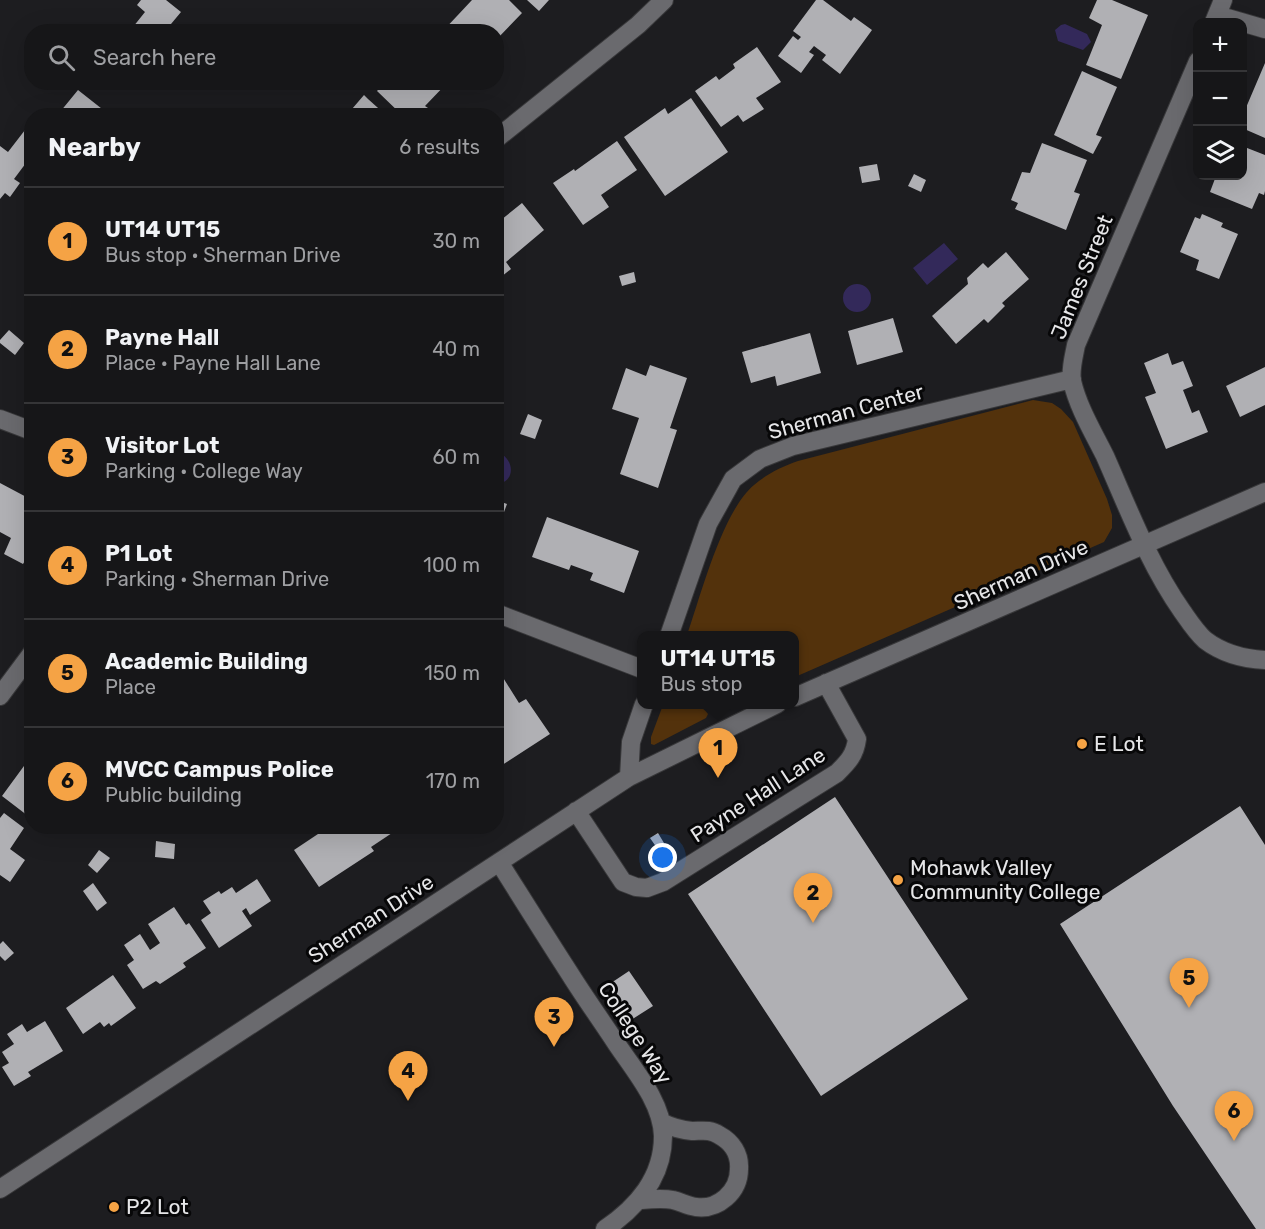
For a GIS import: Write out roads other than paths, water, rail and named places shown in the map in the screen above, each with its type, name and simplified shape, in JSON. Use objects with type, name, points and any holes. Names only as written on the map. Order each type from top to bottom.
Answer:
[{"type":"street","points":[[504,133],[638,25],[664,0]]},
{"type":"street","points":[[1218,13],[1265,28]]},
{"type":"street","name":"James Street","points":[[1193,70],[1076,345],[1072,379],[1082,409],[1145,545],[1177,604],[1205,640],[1241,657],[1265,660]]},
{"type":"street","name":"Sherman Center","points":[[671,631],[708,524],[733,479],[752,464],[793,446],[1072,379]]},
{"type":"street","points":[[0,419],[24,428]]},
{"type":"street","name":"Sherman Drive","points":[[799,695],[1265,492]]},
{"type":"street","points":[[504,616],[637,667]]},
{"type":"street","points":[[0,696],[24,664]]},
{"type":"street","name":"Payne Hall Lane","points":[[576,811],[623,882],[647,888],[663,882],[837,772],[851,758],[856,748],[856,739],[826,683]]},
{"type":"street","points":[[629,777],[631,742],[643,709]]},
{"type":"street","name":"Sherman Drive","points":[[0,1190],[629,777],[760,709]]},
{"type":"street","name":"College Way","points":[[500,862],[549,942],[656,1106],[661,1122],[663,1137],[660,1156],[653,1177],[641,1200],[605,1229]]},
{"type":"street","points":[[641,1200],[672,1199],[693,1206],[715,1205],[732,1192],[740,1171],[735,1150],[729,1141],[718,1134],[705,1130],[680,1129],[661,1122]]},
{"type":"place","name":"E Lot","points":[[1082,744]]},
{"type":"place","name":"UT14 UT15","points":[[718,778]]},
{"type":"place","name":"Mohawk Valley Community College","points":[[898,880]]},
{"type":"place","name":"Payne Hall","points":[[813,923]]},
{"type":"place","name":"Academic Building","points":[[1189,1008]]},
{"type":"place","name":"Visitor Lot","points":[[554,1047]]},
{"type":"place","name":"P1 Lot","points":[[408,1101]]},
{"type":"place","name":"MVCC Campus Police","points":[[1234,1141]]},
{"type":"place","name":"P2 Lot","points":[[114,1207]]}]
